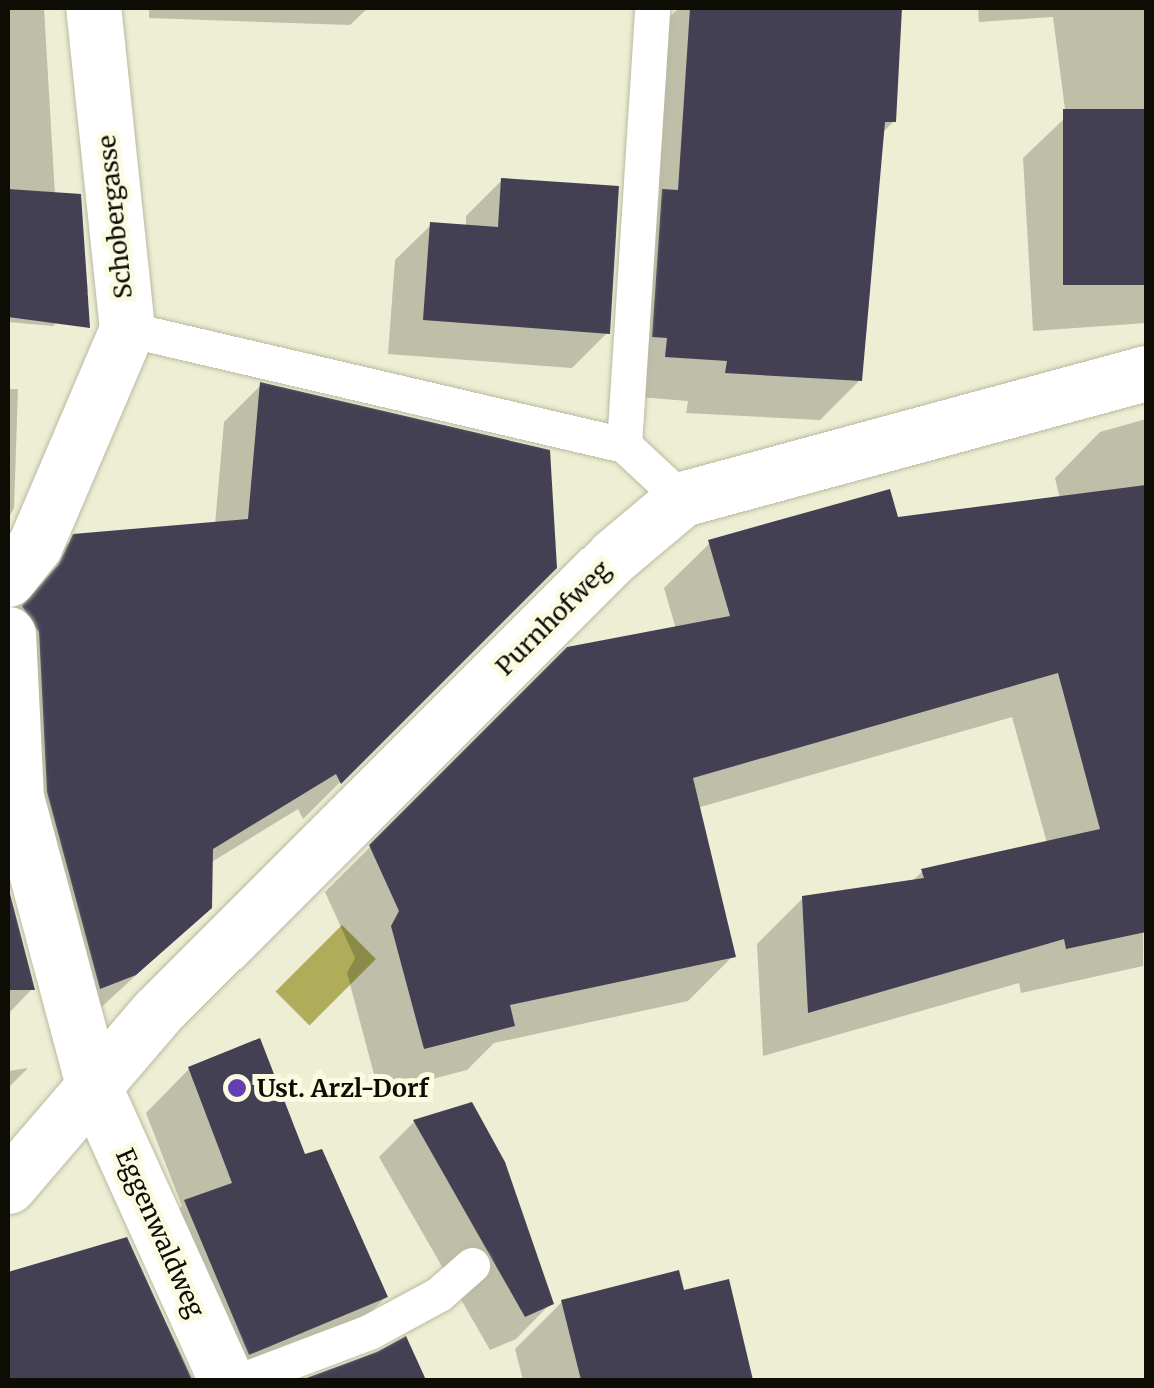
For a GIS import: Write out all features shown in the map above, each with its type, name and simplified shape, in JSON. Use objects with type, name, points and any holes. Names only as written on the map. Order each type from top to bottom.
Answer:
[{"type":"street","name":"Schobergasse","points":[[8,580],[35,545],[127,329],[93,8]]},
{"type":"street","name":"Purnhofweg","points":[[8,1186],[157,1012],[614,556],[682,500],[1146,373]]},
{"type":"street","points":[[8,634],[16,797],[92,1085]]},
{"type":"street","name":"Eggenwaldweg","points":[[92,1085],[226,1380]]},
{"type":"lane","points":[[624,445],[652,8]]},
{"type":"lane","points":[[127,329],[624,445],[682,500]]},
{"type":"lane","points":[[242,1380],[368,1332],[439,1294],[472,1265]]},
{"type":"shaded area","points":[[342,925],[376,959],[309,1025],[276,991]]},
{"type":"building","points":[[690,8],[902,8],[896,122],[885,122],[862,381],[725,373],[727,361],[665,357],[667,338],[652,337],[662,189],[678,190]]},
{"type":"building","points":[[1063,109],[1146,109],[1146,285],[1063,285]]},
{"type":"building","points":[[501,178],[619,186],[610,334],[423,320],[430,222],[498,227]]},
{"type":"building","points":[[8,189],[81,194],[90,328],[8,317]]},
{"type":"building","points":[[260,382],[550,450],[557,568],[341,784],[336,774],[213,849],[212,908],[136,975],[100,989],[47,792],[39,632],[22,606],[59,564],[73,534],[248,519]]},
{"type":"building","points":[[1146,485],[1146,932],[1066,949],[1064,939],[808,1013],[802,896],[924,878],[921,869],[1100,829],[1058,673],[693,778],[736,957],[510,1005],[515,1026],[424,1049],[391,926],[399,911],[369,845],[567,647],[730,616],[708,540],[890,489],[898,517]]},
{"type":"building","points":[[8,886],[35,990],[8,990]]},
{"type":"building","points":[[260,1038],[305,1154],[322,1149],[388,1297],[249,1355],[184,1200],[232,1183],[188,1067]]},
{"type":"building","points":[[472,1102],[505,1162],[554,1304],[525,1317],[413,1120]]},
{"type":"building","points":[[127,1237],[192,1380],[8,1380],[8,1272]]},
{"type":"building","points":[[679,1270],[684,1290],[729,1279],[753,1380],[581,1380],[561,1300]]},
{"type":"building","points":[[406,1336],[426,1380],[301,1380],[377,1352]]},
{"type":"place","name":"Ust. Arzl-Dorf","points":[[237,1088]]}]
